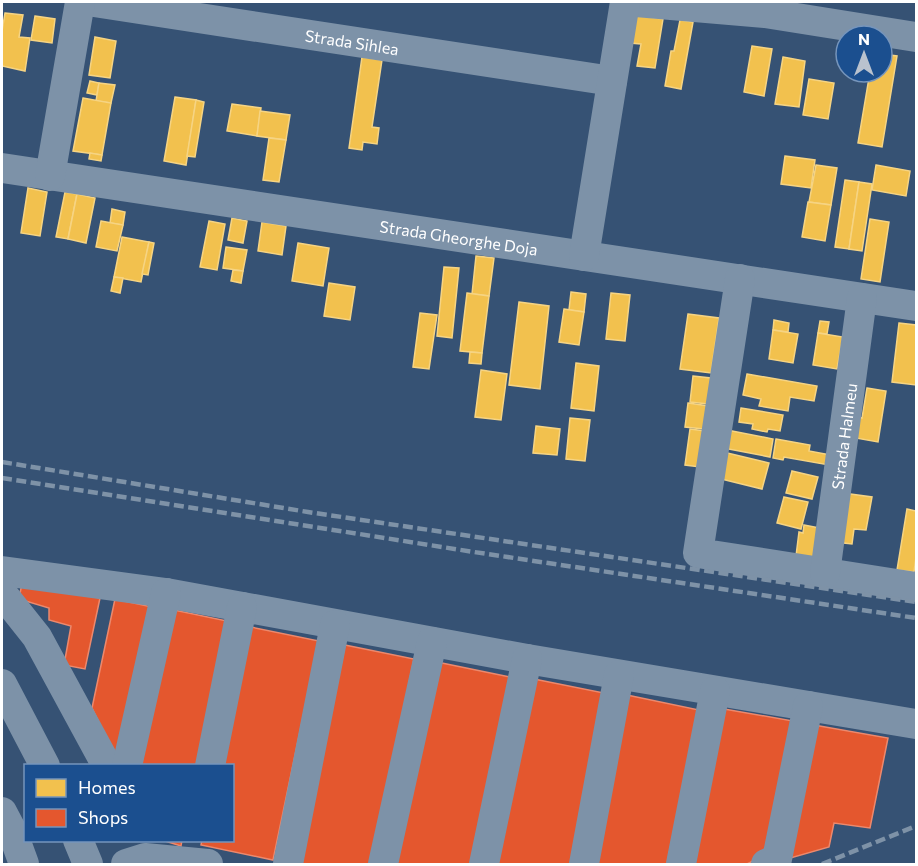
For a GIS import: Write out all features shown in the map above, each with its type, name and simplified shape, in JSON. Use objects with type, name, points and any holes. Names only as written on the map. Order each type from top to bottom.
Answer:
[{"type":"street","points":[[50,176],[80,2]]},
{"type":"street","name":"Strada Sihlea","points":[[94,2],[612,81]]},
{"type":"street","points":[[584,256],[626,2]]},
{"type":"street","points":[[651,2],[770,7],[916,37]]},
{"type":"street","name":"Strada Gheorghe Doja","points":[[2,168],[916,306]]},
{"type":"street","points":[[740,279],[698,553],[916,587]]},
{"type":"street","name":"Strada Halmeu","points":[[825,573],[862,298]]},
{"type":"street","points":[[2,571],[166,593],[527,659],[916,724]]},
{"type":"street","points":[[2,593],[37,637],[106,764]]},
{"type":"street","points":[[127,764],[166,593]]},
{"type":"street","points":[[210,764],[242,607]]},
{"type":"street","points":[[288,864],[335,625]]},
{"type":"street","points":[[383,864],[432,642]]},
{"type":"street","points":[[484,864],[527,659]]},
{"type":"street","points":[[584,864],[619,675]]},
{"type":"street","points":[[2,684],[44,764]]},
{"type":"street","points":[[681,864],[715,691]]},
{"type":"street","points":[[766,864],[777,859],[808,706]]},
{"type":"street","points":[[2,812],[12,831],[24,864]]},
{"type":"street","points":[[79,842],[88,864]]},
{"type":"street","points":[[139,857],[196,858]]},
{"type":"building: Homes","points":[[5,13],[23,15],[19,37],[30,38],[25,71],[2,66],[2,31]]},
{"type":"building: Homes","points":[[634,15],[663,19],[655,68],[637,66],[641,44],[630,43]]},
{"type":"building: Homes","points":[[35,16],[55,19],[52,43],[31,40]]},
{"type":"building: Homes","points":[[680,20],[693,22],[681,89],[665,86],[671,51],[674,51]]},
{"type":"building: Homes","points":[[95,37],[116,41],[110,78],[89,75]]},
{"type":"building: Homes","points":[[752,46],[772,49],[764,96],[744,92]]},
{"type":"building: Homes","points":[[894,56],[897,56],[894,74]]},
{"type":"building: Homes","points":[[362,57],[382,60],[372,127],[379,128],[377,144],[363,142],[362,150],[349,148]]},
{"type":"building: Homes","points":[[783,57],[805,61],[799,107],[775,104]]},
{"type":"building: Homes","points":[[809,79],[834,83],[828,119],[803,115]]},
{"type":"building: Homes","points":[[90,81],[99,83],[97,95],[87,93]]},
{"type":"building: Homes","points":[[99,83],[115,85],[111,103],[96,101]]},
{"type":"building: Homes","points":[[868,84],[892,84],[882,147],[858,143]]},
{"type":"building: Homes","points":[[175,97],[196,100],[186,165],[164,161]]},
{"type":"building: Homes","points":[[83,98],[111,103],[102,155],[73,151]]},
{"type":"building: Homes","points":[[196,100],[204,102],[195,157],[187,156]]},
{"type":"building: Homes","points":[[232,104],[261,108],[257,136],[227,131]]},
{"type":"building: Homes","points":[[260,111],[290,115],[286,140],[257,136]]},
{"type":"building: Homes","points":[[269,138],[286,140],[279,182],[263,180]]},
{"type":"building: Homes","points":[[90,153],[102,155],[101,161],[89,159]]},
{"type":"building: Homes","points":[[785,156],[815,160],[811,188],[781,184]]},
{"type":"building: Homes","points":[[816,165],[837,168],[831,205],[809,202]]},
{"type":"building: Homes","points":[[876,165],[910,171],[906,196],[872,190]]},
{"type":"building: Homes","points":[[845,180],[859,182],[849,249],[835,247]]},
{"type":"building: Homes","points":[[859,182],[872,184],[862,251],[849,249]]},
{"type":"building: Homes","points":[[28,188],[47,192],[40,236],[21,233]]},
{"type":"building: Homes","points":[[65,192],[77,194],[68,239],[56,237]]},
{"type":"building: Homes","points":[[77,194],[95,198],[86,243],[68,239]]},
{"type":"building: Homes","points":[[808,202],[831,205],[825,241],[802,237]]},
{"type":"building: Homes","points":[[112,209],[125,212],[123,225],[110,223]]},
{"type":"building: Homes","points":[[232,218],[247,221],[243,243],[228,240]]},
{"type":"building: Homes","points":[[870,219],[889,222],[880,282],[861,279]]},
{"type":"building: Homes","points":[[101,221],[123,225],[117,251],[96,247]]},
{"type":"building: Homes","points":[[209,221],[225,224],[217,270],[200,267]]},
{"type":"building: Homes","points":[[262,222],[286,226],[282,255],[258,251]]},
{"type":"building: Homes","points":[[122,237],[149,242],[141,282],[114,277]]},
{"type":"building: Homes","points":[[149,242],[154,243],[148,275],[142,274]]},
{"type":"building: Homes","points":[[298,243],[329,248],[323,286],[292,281]]},
{"type":"building: Homes","points":[[226,247],[247,250],[243,271],[223,268]]},
{"type":"building: Homes","points":[[476,256],[494,258],[489,296],[472,294]]},
{"type":"building: Homes","points":[[444,267],[459,268],[452,338],[437,336]]},
{"type":"building: Homes","points":[[233,270],[243,271],[241,283],[231,281]]},
{"type":"building: Homes","points":[[114,277],[123,278],[120,293],[111,291]]},
{"type":"building: Homes","points":[[329,283],[355,287],[350,320],[324,316]]},
{"type":"building: Homes","points":[[571,292],[586,294],[584,312],[569,310]]},
{"type":"building: Homes","points":[[467,293],[489,296],[482,353],[460,351]]},
{"type":"building: Homes","points":[[611,293],[630,295],[625,341],[606,339]]},
{"type":"building: Homes","points":[[519,302],[549,306],[540,389],[509,385]]},
{"type":"building: Homes","points":[[564,309],[584,312],[579,345],[559,342]]},
{"type":"building: Homes","points":[[420,313],[437,315],[429,369],[413,367]]},
{"type":"building: Homes","points":[[688,314],[719,318],[711,373],[680,369]]},
{"type":"building: Homes","points":[[774,320],[789,323],[788,332],[773,330]]},
{"type":"building: Homes","points":[[820,321],[829,322],[827,334],[818,333]]},
{"type":"building: Homes","points":[[899,323],[916,325],[916,385],[892,382]]},
{"type":"building: Homes","points":[[773,330],[798,334],[793,363],[769,359]]},
{"type":"building: Homes","points":[[818,333],[843,337],[837,369],[813,365]]},
{"type":"building: Homes","points":[[470,352],[482,353],[481,364],[469,363]]},
{"type":"building: Homes","points":[[576,363],[599,366],[594,411],[571,408]]},
{"type":"building: Homes","points":[[481,370],[507,374],[501,420],[475,417]]},
{"type":"building: Homes","points":[[747,374],[817,386],[814,401],[790,397],[788,411],[759,406],[761,399],[743,395]]},
{"type":"building: Homes","points":[[693,376],[720,379],[717,405],[690,402]]},
{"type":"building: Homes","points":[[867,388],[886,391],[878,442],[850,437],[853,416],[862,418]]},
{"type":"building: Homes","points":[[688,403],[716,407],[713,430],[685,427]]},
{"type":"building: Homes","points":[[741,408],[783,415],[780,431],[768,429],[767,432],[752,429],[753,424],[739,422]]},
{"type":"building: Homes","points":[[570,418],[590,420],[585,461],[566,459]]},
{"type":"building: Homes","points":[[536,426],[560,429],[557,455],[533,453]]},
{"type":"building: Homes","points":[[690,429],[713,432],[708,468],[685,465]]},
{"type":"building: Homes","points":[[727,430],[773,439],[770,457],[723,448]]},
{"type":"building: Homes","points":[[776,439],[810,445],[809,451],[831,455],[829,465],[784,457],[783,460],[773,458]]},
{"type":"building: Homes","points":[[719,451],[769,463],[762,489],[713,477]]},
{"type":"building: Homes","points":[[792,471],[818,477],[812,499],[786,493]]},
{"type":"building: Homes","points":[[843,493],[872,497],[866,530],[854,529],[852,544],[835,542]]},
{"type":"building: Homes","points":[[784,497],[808,502],[801,529],[777,523]]},
{"type":"building: Homes","points":[[907,509],[916,511],[914,572],[897,570]]},
{"type":"building: Homes","points":[[804,525],[820,528],[815,559],[796,556],[799,532],[803,533]]},
{"type":"building: Shops","points":[[22,583],[100,598],[85,669],[64,665],[71,626],[49,620],[49,608],[19,599]]},
{"type":"building: Shops","points":[[115,599],[152,607],[122,754],[113,753],[92,708]]},
{"type":"building: Shops","points":[[174,610],[227,621],[198,764],[141,764]]},
{"type":"building: Shops","points":[[246,626],[319,641],[273,860],[201,845],[202,842],[234,842],[234,764],[217,764]]},
{"type":"building: Shops","points":[[345,645],[414,659],[372,864],[301,864]]},
{"type":"building: Shops","points":[[437,662],[510,677],[471,864],[395,864]]},
{"type":"building: Shops","points":[[534,679],[604,693],[571,864],[495,864]]},
{"type":"building: Shops","points":[[627,695],[699,710],[667,864],[592,864]]},
{"type":"building: Shops","points":[[724,709],[793,721],[767,854],[747,864],[690,864]]},
{"type":"building: Shops","points":[[814,725],[888,738],[870,828],[834,823],[829,847],[787,859]]},
{"type":"building: Shops","points":[[168,842],[182,842],[181,846]]},
{"type":"railway","points":[[2,462],[308,512],[916,602]]},
{"type":"railway","points":[[2,478],[916,618]]},
{"type":"railway","points":[[822,864],[916,826]]}]
